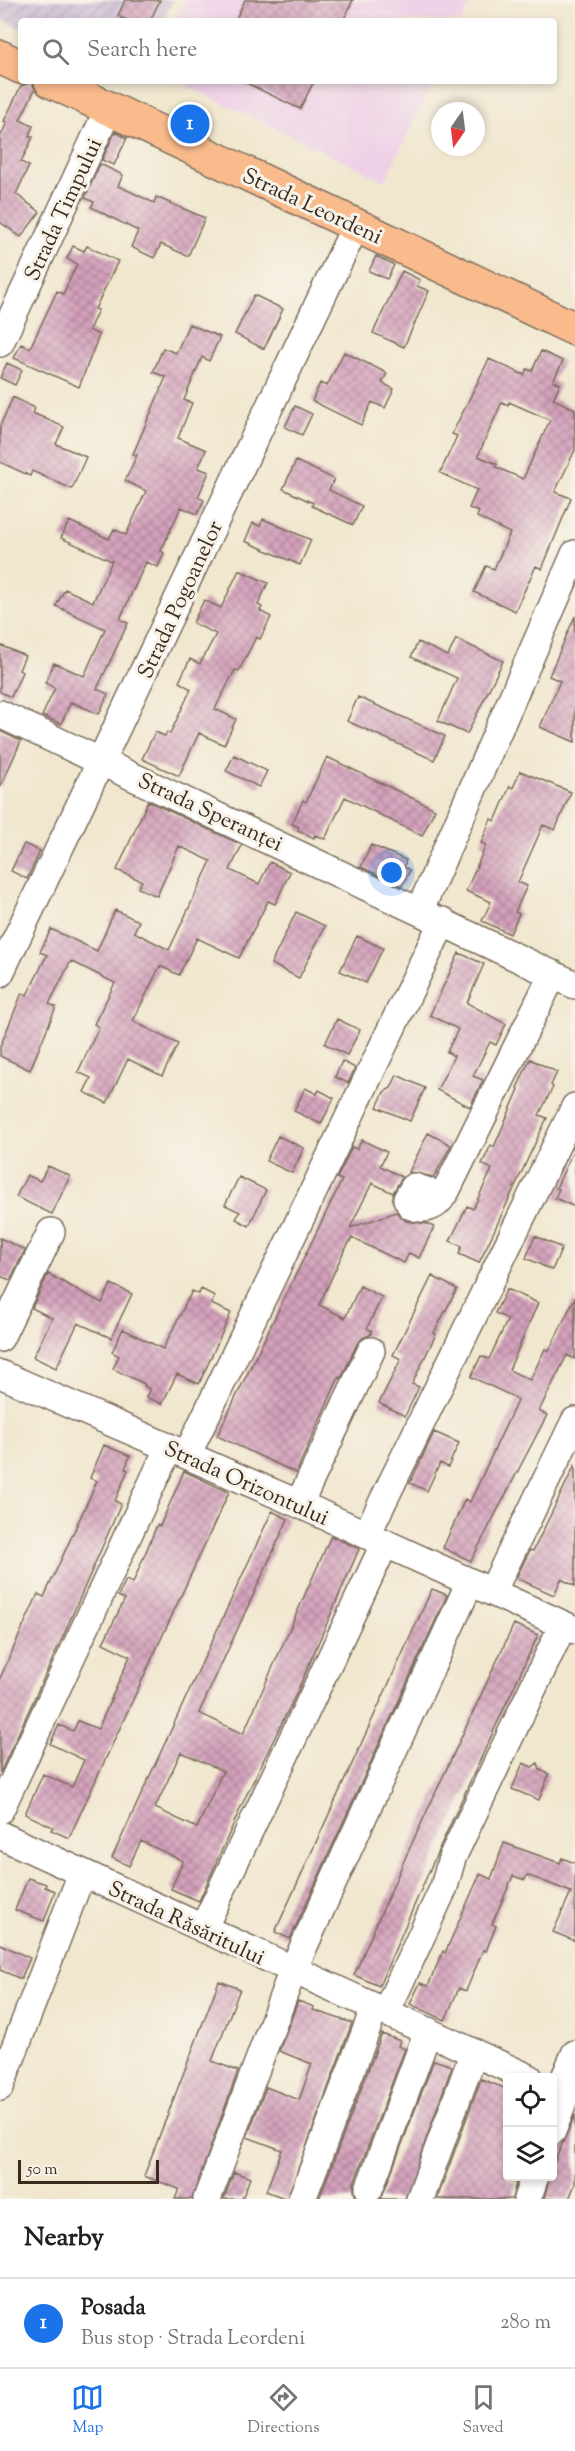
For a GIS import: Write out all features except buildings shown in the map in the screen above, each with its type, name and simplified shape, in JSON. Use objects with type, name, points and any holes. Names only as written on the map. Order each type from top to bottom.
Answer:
[{"type":"main road","points":[[0,57],[18,66]]},
{"type":"main road","name":"Strada Leordeni","points":[[57,84],[575,329]]},
{"type":"street","name":"Strada Timpului","points":[[0,343],[109,108]]},
{"type":"street","name":"Strada Pogoanelor","points":[[0,973],[356,225]]},
{"type":"street","points":[[0,1810],[178,1451],[432,916],[575,554]]},
{"type":"street","name":"Strada Speranței","points":[[0,714],[102,760],[564,980]]},
{"type":"street","points":[[443,1195],[564,980]]},
{"type":"street","points":[[203,1929],[376,1539],[575,1107]]},
{"type":"street","points":[[0,1338],[51,1232]]},
{"type":"street","points":[[299,1504],[371,1351]]},
{"type":"street","name":"Strada Orizontului","points":[[0,1374],[299,1504],[569,1628]]},
{"type":"street","points":[[207,2199],[293,1970],[481,1587],[575,1421]]},
{"type":"street","points":[[302,2199],[380,2010],[444,1887],[452,1858],[569,1628]]},
{"type":"street","name":"Strada Răsăritului","points":[[0,1835],[518,2073]]},
{"type":"street","points":[[0,2087],[82,1873]]},
{"type":"street","points":[[369,2189],[428,2031]]},
{"type":"street","points":[[420,2199],[474,2052]]},
{"type":"street","points":[[553,2127],[575,2054]]},
{"type":"street","points":[[527,2199],[533,2181]]},
{"type":"shaded area","points":[[0,0],[173,0],[164,18],[18,18],[18,27],[0,19]]},
{"type":"shaded area","points":[[185,0],[472,0],[463,18],[176,18]]},
{"type":"shaded area","points":[[183,84],[432,84],[385,181]]},
{"type":"place","name":"Posada","points":[[190,124]]}]
